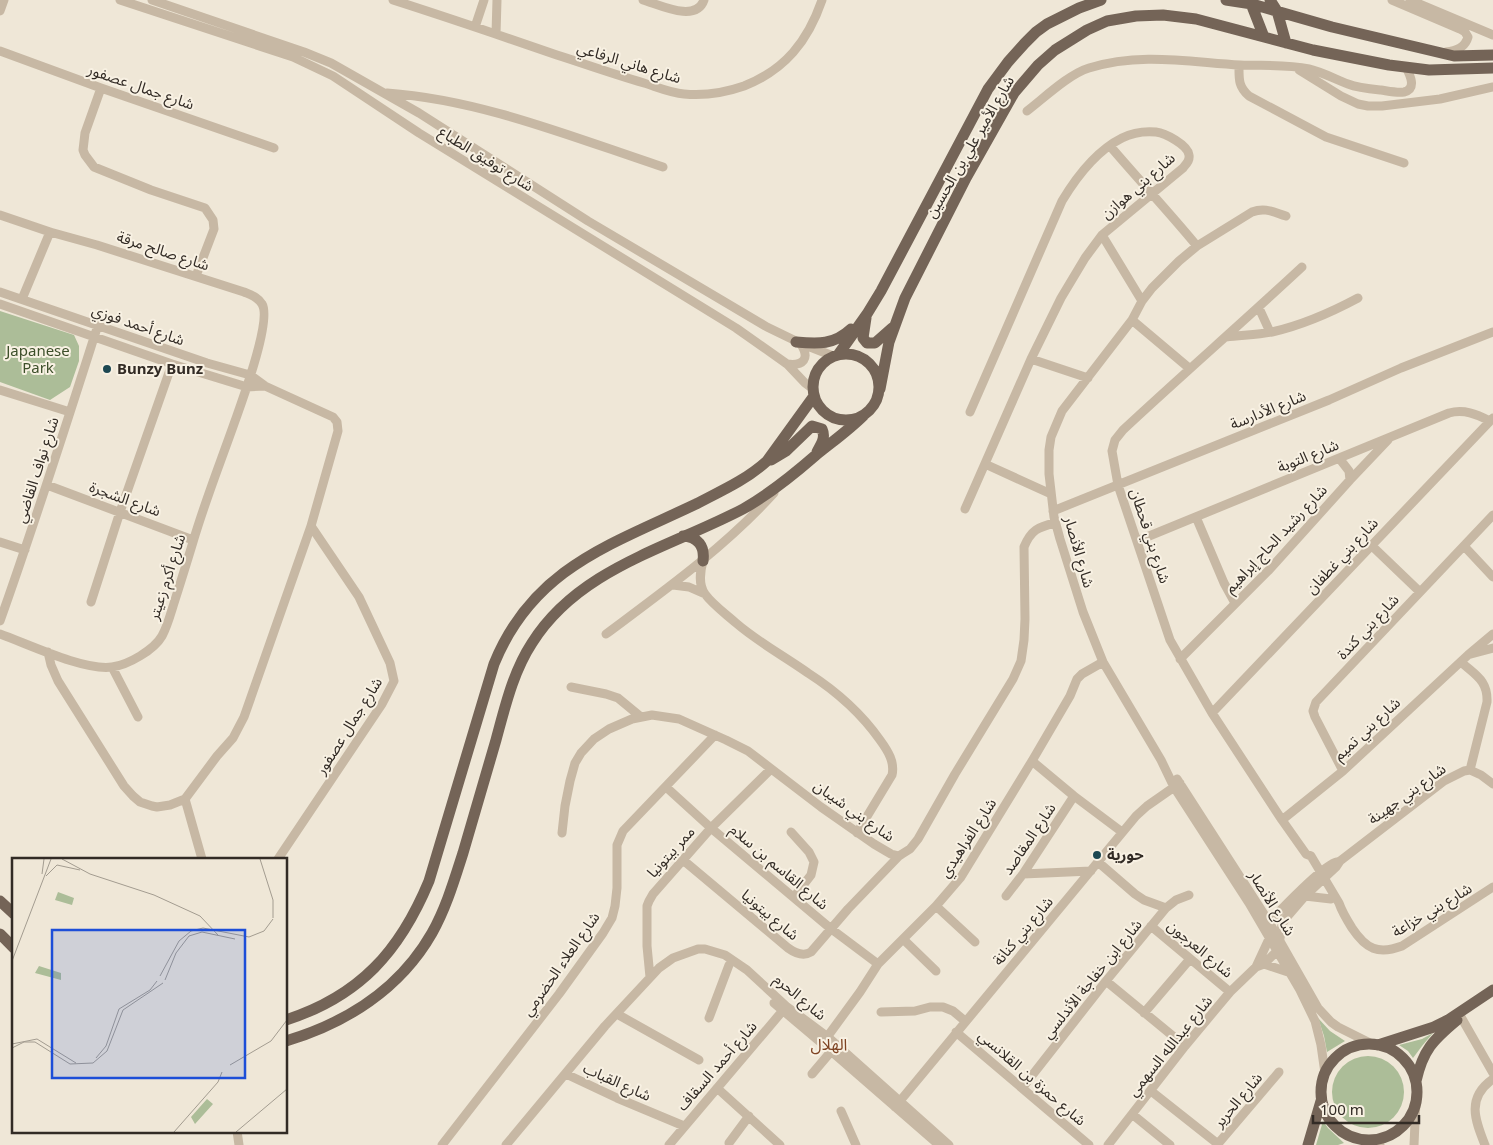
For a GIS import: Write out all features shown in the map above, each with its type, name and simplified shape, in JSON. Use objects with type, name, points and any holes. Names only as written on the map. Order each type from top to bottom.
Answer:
[{"type":"main road","name":"شارع الأمير علي بن الحسين","points":[[835,356],[867,314],[894,267],[979,105],[998,75],[1024,43],[1036,32],[1047,24],[1098,0]]},
{"type":"main road","points":[[1226,0],[1251,2],[1324,25],[1454,56],[1493,55]]},
{"type":"main road","points":[[1270,0],[1277,11],[1286,43]]},
{"type":"main road","points":[[1251,2],[1264,36]]},
{"type":"main road","name":"شارع الأمير علي بن الحسين","points":[[880,389],[885,354],[905,298],[966,178],[1014,93],[1038,65],[1055,50],[1087,30],[1107,22],[1136,16],[1162,15],[1196,19],[1313,50],[1389,65],[1429,70],[1493,68]]},
{"type":"main road","points":[[867,314],[863,334],[863,340],[866,344],[876,343],[894,326]]},
{"type":"main road","points":[[798,343],[831,342],[847,333],[867,314]]},
{"type":"main road","points":[[288,1040],[319,1030],[340,1020],[372,1000],[403,973],[431,934],[449,896],[513,681],[530,645],[540,630],[559,609],[586,586],[614,569],[742,509],[785,482],[851,428],[864,415],[875,404],[880,389],[877,374],[867,361],[853,354],[835,356],[818,369],[814,379],[814,392],[821,408],[829,415],[849,420],[864,415]]},
{"type":"main road","points":[[288,1019],[319,1008],[338,998],[354,986],[377,965],[405,931],[429,881],[494,664],[501,646],[520,615],[548,585],[575,564],[611,543],[730,487],[750,475],[767,461],[814,392]]},
{"type":"main road","points":[[767,461],[786,451],[812,426],[822,430],[824,435],[815,456]]},
{"type":"main road","points":[[683,536],[697,540],[702,546],[704,553],[703,561]]},
{"type":"main road","points":[[0,901],[12,912]]},
{"type":"main road","points":[[0,934],[12,946]]},
{"type":"main road","points":[[1375,1045],[1434,1027],[1448,1020],[1493,990]]},
{"type":"main road","points":[[1416,1081],[1410,1067],[1402,1057],[1392,1050],[1375,1045],[1359,1045],[1345,1051],[1335,1059],[1325,1073],[1322,1084],[1322,1099],[1325,1110],[1334,1125],[1354,1142],[1377,1142],[1400,1129],[1410,1117],[1416,1100],[1416,1081],[1420,1065],[1428,1049],[1461,1017],[1493,996]]},
{"type":"main road","points":[[1308,1145],[1322,1099]]},
{"type":"street","points":[[0,11],[4,0]]},
{"type":"street","name":"شارع توفيق الطباع","points":[[120,0],[293,57],[333,76],[419,133],[736,328],[787,364],[814,392]]},
{"type":"street","name":"شارع توفيق الطباع","points":[[152,0],[311,54],[336,66],[384,93],[588,220],[767,327],[798,343],[835,356]]},
{"type":"street","name":"شارع هاني الرفاعي","points":[[393,0],[615,74],[684,94],[717,94],[760,79],[776,70],[800,44],[818,12],[822,0]]},
{"type":"street","points":[[475,27],[484,0]]},
{"type":"street","points":[[496,34],[497,0]]},
{"type":"street","points":[[643,0],[690,12],[699,9],[704,0]]},
{"type":"street","points":[[1392,0],[1465,32],[1468,38],[1461,48],[1441,53]]},
{"type":"street","points":[[1410,0],[1493,35]]},
{"type":"street","name":"شارع جمال عصفور","points":[[0,51],[100,88],[274,148]]},
{"type":"street","points":[[1027,111],[1072,77],[1087,69],[1119,61],[1166,58],[1239,65],[1294,67],[1319,72],[1350,85],[1403,92],[1411,86],[1412,80],[1406,67]]},
{"type":"street","points":[[1239,65],[1239,81],[1241,87],[1249,96],[1326,137],[1404,163]]},
{"type":"street","points":[[1294,67],[1358,104],[1368,106],[1440,99],[1493,87]]},
{"type":"street","points":[[100,88],[85,133],[84,155],[94,167],[151,190],[205,208],[213,220],[214,229],[196,276]]},
{"type":"street","points":[[1403,92],[1407,103]]},
{"type":"street","points":[[384,93],[415,95],[494,112],[663,167]]},
{"type":"street","points":[[419,133],[428,120]]},
{"type":"street","name":"شارع بني هوازن","points":[[965,509],[1031,359],[1061,298],[1085,258],[1102,235],[1188,162],[1187,150],[1178,142],[1156,132],[1136,133],[1123,137],[1110,146],[1072,184],[1062,201],[970,412]]},
{"type":"street","points":[[1110,146],[1162,203],[1197,246]]},
{"type":"street","points":[[1053,512],[1049,474],[1049,450],[1051,437],[1062,411],[1132,320],[1152,288],[1179,260],[1197,246],[1260,209],[1286,216]]},
{"type":"street","name":"شارع صالح مرقة","points":[[0,215],[196,276],[244,292],[256,298],[262,304],[264,323],[250,375]]},
{"type":"street","points":[[22,299],[50,232]]},
{"type":"street","points":[[1102,235],[1142,302]]},
{"type":"street","name":"شارع بني قحطان","points":[[1302,267],[1259,308],[1189,368],[1122,430],[1115,440],[1112,451],[1118,485],[1170,640],[1212,713],[1282,820],[1306,854],[1310,856],[1320,877]]},
{"type":"street","name":"شارع أحمد فوزي","points":[[0,292],[206,363],[250,375],[265,386],[333,417],[337,422],[338,431],[311,526]]},
{"type":"street","points":[[1226,337],[1270,332],[1314,320],[1358,298]]},
{"type":"street","name":"شارع أحمد فوزي","points":[[0,304],[172,364],[247,387],[265,386]]},
{"type":"street","points":[[1259,308],[1270,332]]},
{"type":"street","points":[[1132,320],[1189,368]]},
{"type":"street","name":"شارع نواف القاضي","points":[[0,622],[47,485],[98,325]]},
{"type":"street","name":"شارع الأدارسة","points":[[1053,512],[1329,400],[1401,368],[1493,332]]},
{"type":"street","points":[[787,364],[796,365],[804,360],[804,349],[798,343]]},
{"type":"street","points":[[1031,359],[1088,378]]},
{"type":"street","points":[[91,602],[120,512],[172,364]]},
{"type":"street","name":"شارع أكرم زعيتر","points":[[0,634],[80,663],[112,667],[148,651],[162,636],[169,619],[250,375]]},
{"type":"street","points":[[0,390],[70,412]]},
{"type":"street","name":"شارع التوبة","points":[[1137,541],[1438,417],[1458,411],[1492,420]]},
{"type":"street","name":"شارع بني غطفان","points":[[1212,713],[1492,420]]},
{"type":"street","name":"شارع رشيد الحاج إبراهيم","points":[[1180,659],[1269,570],[1392,436]]},
{"type":"street","points":[[1339,458],[1349,470],[1350,480]]},
{"type":"street","points":[[985,464],[1051,494]]},
{"type":"street","points":[[606,634],[703,561],[750,518],[785,482]]},
{"type":"street","name":"شارع الشجرة","points":[[47,485],[194,540]]},
{"type":"street","name":"شارع الأنصار","points":[[1053,512],[1083,612],[1103,662],[1161,760],[1235,875],[1269,922],[1318,1008],[1338,1027],[1375,1045]]},
{"type":"street","name":"شارع بني كندة","points":[[1343,771],[1315,717],[1313,711],[1316,702],[1493,514]]},
{"type":"street","points":[[1196,517],[1224,583],[1235,603]]},
{"type":"street","name":"شارع بني شيبان","points":[[562,833],[570,781],[575,763],[581,753],[594,739],[618,724],[641,717],[658,716],[679,719],[748,751],[857,833],[885,851],[899,856],[910,849],[918,839],[955,774],[1014,679],[1021,662],[1024,640],[1024,547],[1031,533],[1038,528],[1055,522]]},
{"type":"street","points":[[48,652],[58,681],[120,781],[133,796],[144,804],[157,807],[170,805],[185,799],[239,728],[311,526]]},
{"type":"street","name":"شارع جمال عصفور","points":[[279,858],[382,704],[394,681],[390,663],[359,597],[311,526]]},
{"type":"street","points":[[0,542],[25,550]]},
{"type":"street","points":[[1371,545],[1420,592]]},
{"type":"street","points":[[1464,546],[1492,573]]},
{"type":"street","points":[[703,561],[700,577],[705,594]]},
{"type":"street","points":[[673,585],[690,587],[705,594],[752,636],[809,673],[839,696],[864,719],[883,744],[893,763],[894,769],[857,833]]},
{"type":"street","name":"شارع بني تميم","points":[[1282,820],[1343,771],[1493,634]]},
{"type":"street","name":"شارع بني تميم","points":[[1468,655],[1493,648]]},
{"type":"street","name":"شارع الفراهيدي","points":[[825,1040],[878,964],[936,906],[961,877],[1032,761],[1070,696],[1077,679],[1103,662]]},
{"type":"street","points":[[1461,662],[1485,683],[1488,693],[1488,702],[1470,770]]},
{"type":"street","points":[[112,667],[138,717]]},
{"type":"street","points":[[571,687],[618,698],[641,717]]},
{"type":"street","name":"شارع العلاء الحضرمي","points":[[442,1145],[559,994],[612,918],[617,888],[617,845],[623,831],[714,735]]},
{"type":"street","points":[[1032,761],[1122,832]]},
{"type":"street","name":"ممر بيتونيا","points":[[650,977],[647,946],[648,901],[712,828],[771,769]]},
{"type":"street","name":"شارع بني جهينة","points":[[1269,922],[1320,877],[1336,867],[1340,861],[1444,781],[1470,770],[1493,784]]},
{"type":"street","name":"شارع بني كنانة","points":[[897,1104],[1122,832],[1146,806],[1177,785]]},
{"type":"street","name":"شارع القاسم بن سلام","points":[[666,787],[830,928],[878,964]]},
{"type":"street","name":"شارع المقاصد","points":[[1006,896],[1023,874],[1074,796]]},
{"type":"street","points":[[185,799],[202,858]]},
{"type":"street","points":[[791,832],[809,852],[814,862],[811,875],[794,897]]},
{"type":"street","name":"شارع بيتونيا","points":[[683,860],[788,948],[795,953],[803,955],[811,952],[830,928],[899,856]]},
{"type":"street","points":[[1098,862],[1135,894],[1144,900],[1166,908]]},
{"type":"street","points":[[1023,874],[1091,871]]},
{"type":"street","name":"شارع الأنصار","points":[[1235,875],[1256,916],[1300,990],[1315,1021],[1325,1073]]},
{"type":"street","name":"شارع بني جهينة","points":[[1280,940],[1282,924],[1320,877]]},
{"type":"street","name":"شارع بني خزاعة","points":[[1320,877],[1330,899],[1341,911],[1358,936],[1365,944],[1381,950],[1391,950],[1402,946],[1493,887]]},
{"type":"street","name":"شارع بني خزاعة","points":[[1320,877],[1339,903],[1341,911]]},
{"type":"street","name":"شارع ابن خفاجة الأندلسي","points":[[1022,1087],[1166,908],[1176,900],[1189,895]]},
{"type":"street","points":[[1305,896],[1330,899]]},
{"type":"street","points":[[936,906],[975,942]]},
{"type":"street","points":[[1260,908],[1272,910],[1283,908]]},
{"type":"street","name":"شارع عبدالله السهمي","points":[[1260,966],[1269,939],[1269,922]]},
{"type":"street","name":"شارع العرجون","points":[[1152,926],[1230,992]]},
{"type":"street","points":[[903,939],[936,971]]},
{"type":"street","name":"شارع عبدالله السهمي","points":[[1108,1145],[1185,1046],[1230,992],[1277,951],[1280,940]]},
{"type":"street","name":"شارع الحرم","points":[[506,1145],[605,1026],[666,962],[698,949],[705,949],[725,955],[747,970],[784,1009]]},
{"type":"street","name":"شارع الحرم","points":[[691,951],[708,954],[729,965],[744,976],[825,1040],[897,1104],[949,1145]]},
{"type":"street","points":[[1144,1013],[1190,959]]},
{"type":"street","points":[[709,1018],[729,965]]},
{"type":"street","points":[[1260,966],[1288,972]]},
{"type":"street","points":[[1106,981],[1185,1046]]},
{"type":"street","points":[[881,1012],[915,1011],[930,1007],[943,1007],[953,1012],[965,1022]]},
{"type":"street","name":"شارع أحمد السقاف","points":[[669,1145],[784,1009]]},
{"type":"street","points":[[616,1014],[699,1060]]},
{"type":"street","points":[[1461,1017],[1493,1073]]},
{"type":"street","name":"شارع حمزة بن القلانسي","points":[[956,1032],[1089,1145]]},
{"type":"street","points":[[812,1074],[833,1048]]},
{"type":"street","name":"شارع الحرير","points":[[1218,1144],[1279,1072]]},
{"type":"street","name":"شارع القباب","points":[[566,1074],[684,1126]]},
{"type":"street","points":[[1485,1145],[1476,1123],[1474,1107],[1482,1091],[1493,1079]]},
{"type":"street","points":[[717,1088],[780,1145]]},
{"type":"street","points":[[1151,1091],[1218,1144]]},
{"type":"street","points":[[1414,1145],[1416,1100]]},
{"type":"street","name":"شارع الحرم","points":[[897,1104],[939,1145]]},
{"type":"street","points":[[841,1111],[856,1145]]},
{"type":"street","points":[[1132,1114],[1170,1145]]},
{"type":"street","points":[[729,1143],[749,1116]]},
{"type":"street","points":[[237,1132],[239,1145]]},
{"type":"green space","name":"Japanese Park","points":[[0,311],[74,335],[79,346],[79,361],[70,387],[50,400],[0,382]]},
{"type":"green space","points":[[1318,1018],[1330,1031],[1345,1041],[1327,1052]]},
{"type":"green space","points":[[1433,1033],[1413,1058],[1408,1051],[1399,1045],[1422,1039]]},
{"type":"green space","points":[[1375,1056],[1394,1066],[1402,1078],[1404,1092],[1402,1106],[1394,1118],[1382,1126],[1361,1128],[1342,1118],[1334,1106],[1332,1085],[1342,1066],[1354,1058]]},
{"type":"green space","points":[[1323,1121],[1344,1143],[1338,1145],[1316,1145]]},
{"type":"place","name":"Bunzy Bunz","points":[[107,369]]},
{"type":"place","name":"حورية","points":[[1097,855]]},
{"type":"district","name":"الهلال","points":[[829,1044]]}]
